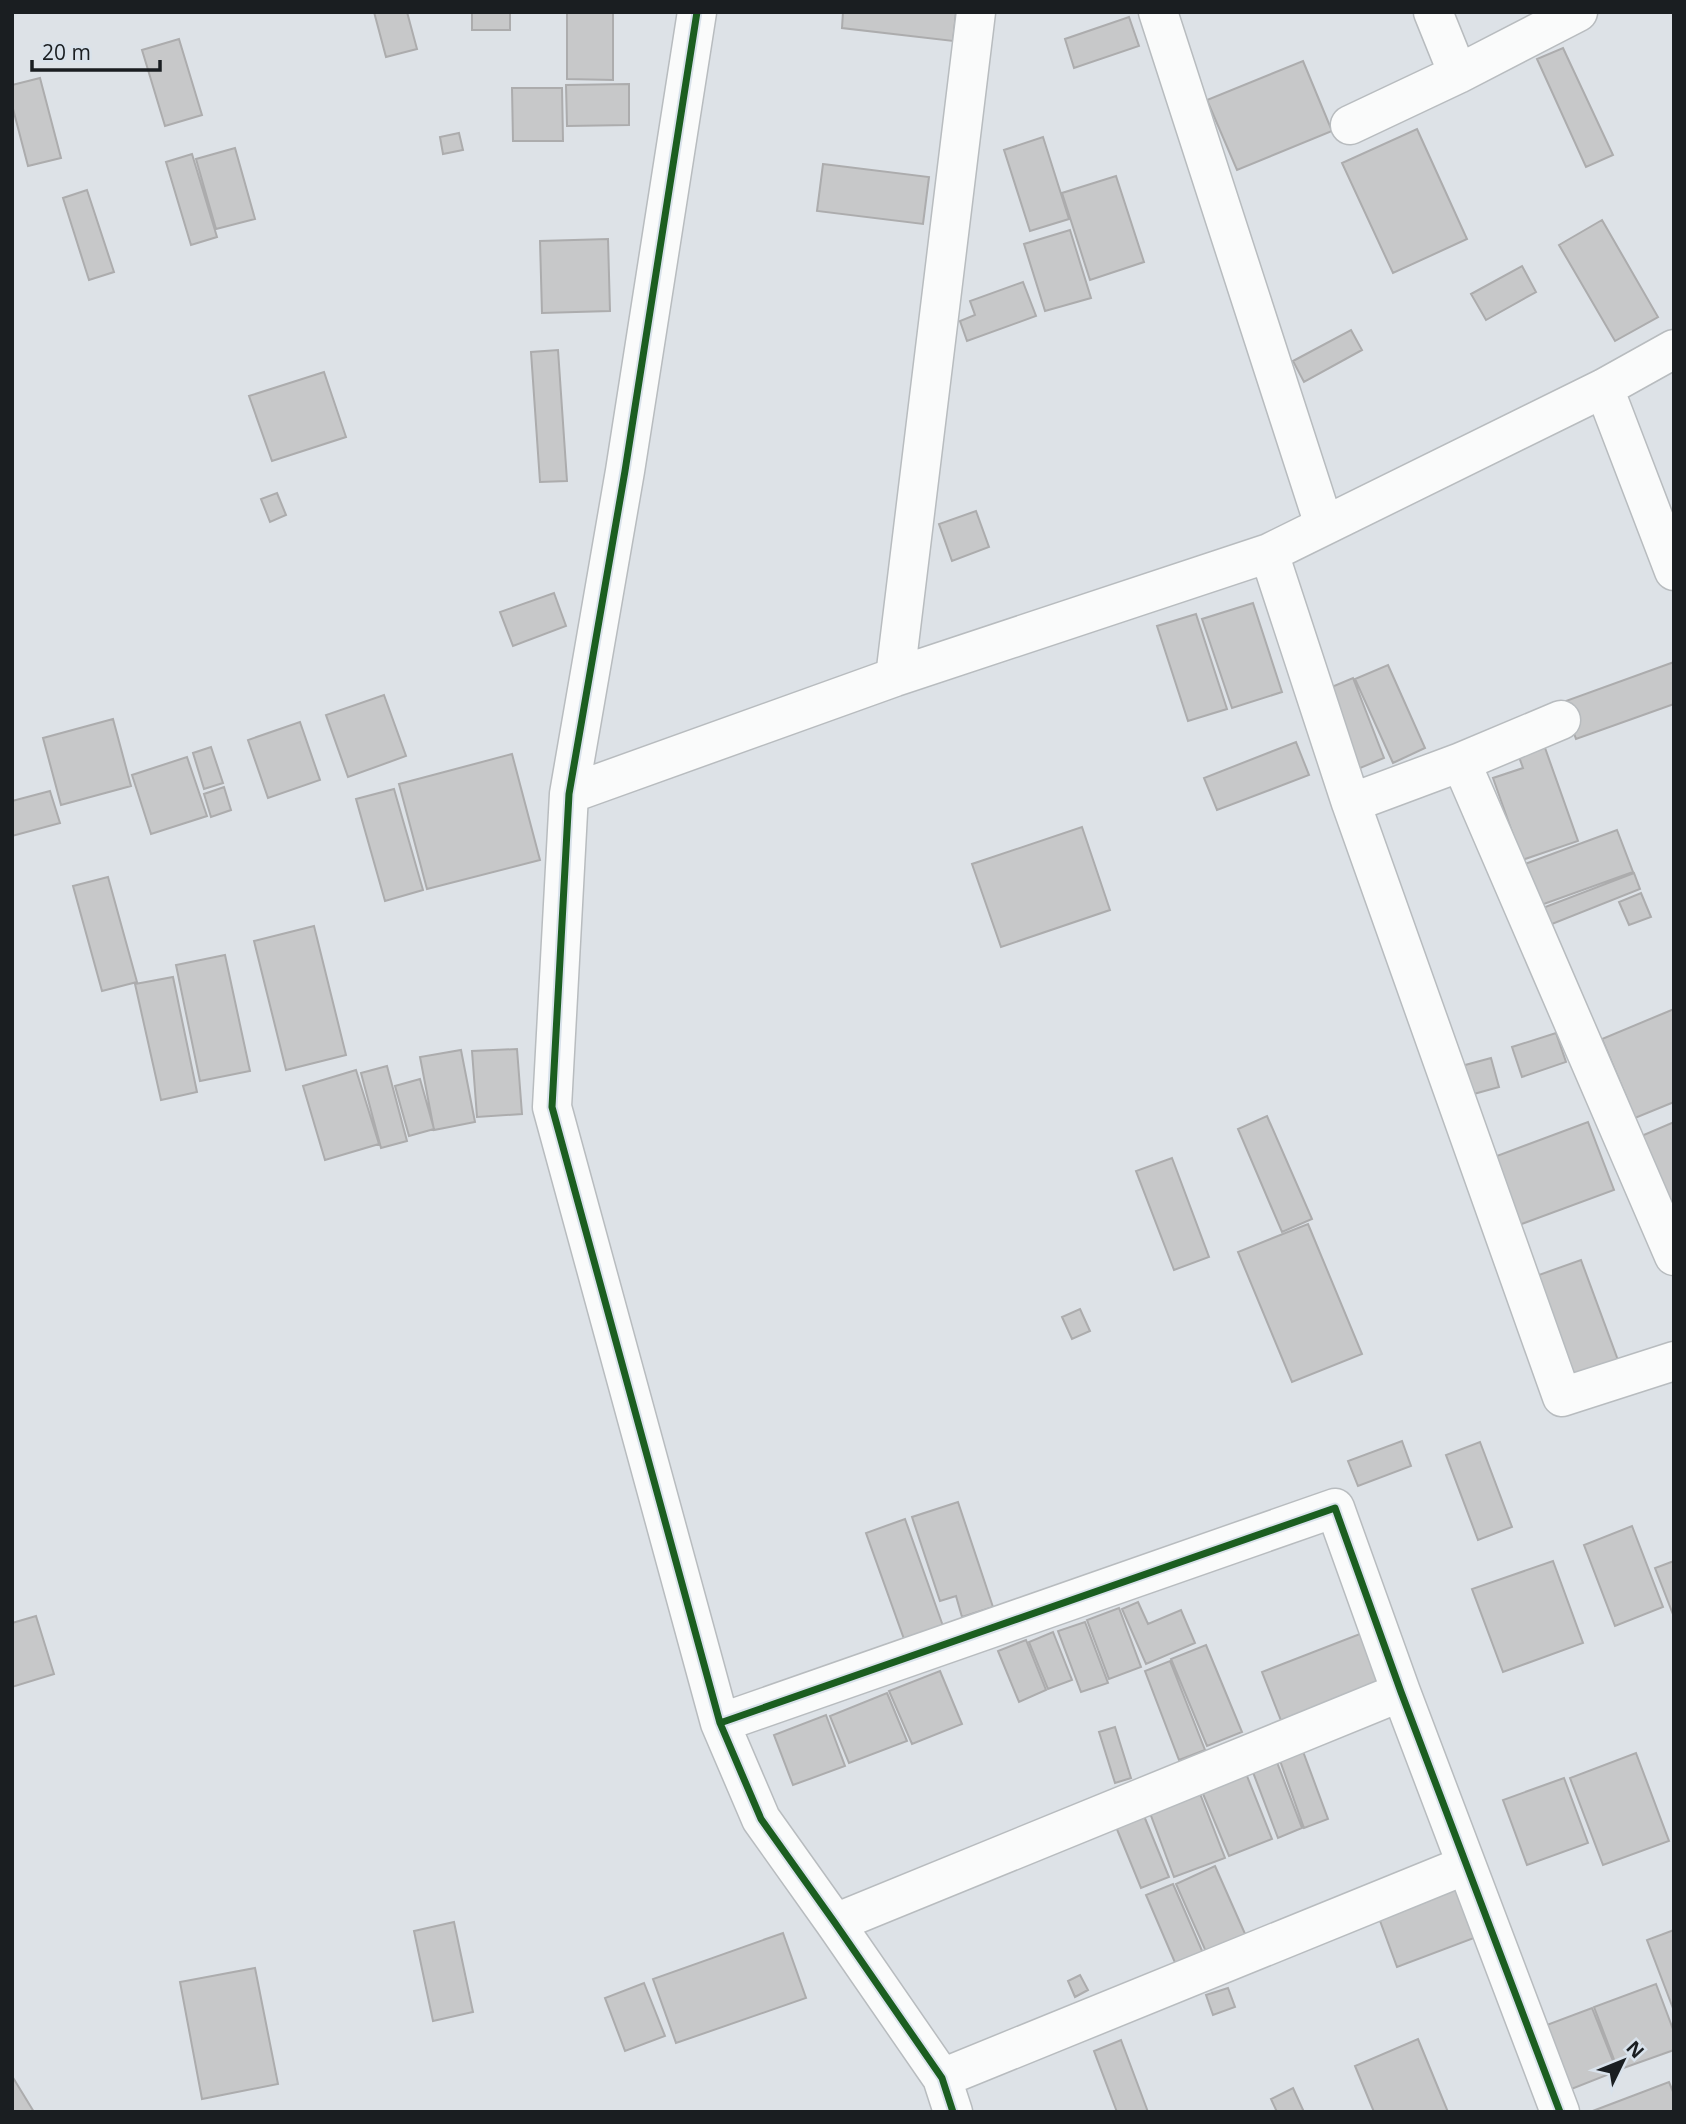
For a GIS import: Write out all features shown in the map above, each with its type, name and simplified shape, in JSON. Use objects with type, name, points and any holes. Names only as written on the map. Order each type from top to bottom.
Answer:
[{"type":"street","points":[[697,12],[628,458],[569,794],[552,1107],[720,1723],[761,1819],[835,1923],[948,2095],[1466,1865]]},
{"type":"street","points":[[895,677],[976,12]]},
{"type":"street","points":[[1158,12],[1325,525]]},
{"type":"street","points":[[1433,12],[1458,74]]},
{"type":"street","points":[[1350,125],[1458,74],[1578,12]]},
{"type":"street","points":[[569,794],[895,677],[1269,553],[1604,388],[1674,349]]},
{"type":"street","points":[[1604,388],[1674,570]]},
{"type":"street","points":[[1269,553],[1351,803],[1562,1397],[1674,1361]]},
{"type":"street","points":[[1351,803],[1461,762],[1561,720]]},
{"type":"street","points":[[1461,762],[1674,1256]]},
{"type":"street","points":[[720,1723],[1335,1508],[1401,1692],[1560,2112]]},
{"type":"street","points":[[835,1923],[1401,1692]]},
{"type":"building","points":[[374,12],[407,12],[417,49],[386,57]]},
{"type":"building","points":[[567,12],[613,12],[613,80],[567,79]]},
{"type":"building","points":[[843,12],[956,12],[953,41],[842,28]]},
{"type":"building","points":[[472,13],[510,13],[510,30],[472,30]]},
{"type":"building","points":[[1129,17],[1139,46],[1074,68],[1065,39]]},
{"type":"building","points":[[179,39],[202,115],[165,126],[142,50]]},
{"type":"building","points":[[1563,48],[1613,155],[1586,167],[1537,59]]},
{"type":"building","points":[[1303,61],[1332,131],[1237,170],[1207,100]]},
{"type":"building","points":[[40,78],[61,158],[28,166],[12,105],[12,85]]},
{"type":"building","points":[[629,84],[629,125],[567,126],[566,85]]},
{"type":"building","points":[[512,88],[562,88],[563,141],[513,141]]},
{"type":"building","points":[[1417,129],[1467,239],[1393,273],[1342,163]]},
{"type":"building","points":[[459,133],[463,150],[443,154],[440,137]]},
{"type":"building","points":[[1043,137],[1069,219],[1030,231],[1004,150]]},
{"type":"building","points":[[235,148],[255,219],[216,229],[196,159]]},
{"type":"building","points":[[192,154],[217,237],[191,245],[166,162]]},
{"type":"building","points":[[823,164],[929,177],[923,224],[817,211]]},
{"type":"building","points":[[1116,176],[1144,262],[1090,280],[1062,193]]},
{"type":"building","points":[[87,190],[114,272],[89,280],[63,198]]},
{"type":"building","points":[[1602,220],[1658,317],[1615,341],[1559,245]]},
{"type":"building","points":[[1070,230],[1091,298],[1045,311],[1024,244]]},
{"type":"building","points":[[608,239],[610,311],[542,313],[540,241]]},
{"type":"building","points":[[1522,266],[1536,292],[1486,320],[1471,294]]},
{"type":"building","points":[[1023,282],[1036,316],[967,341],[960,321],[975,315],[970,301]]},
{"type":"building","points":[[1351,330],[1362,350],[1304,382],[1293,361]]},
{"type":"building","points":[[558,350],[567,481],[540,482],[531,352]]},
{"type":"building","points":[[324,372],[346,437],[272,461],[249,396]]},
{"type":"building","points":[[277,493],[286,515],[270,522],[261,499]]},
{"type":"building","points":[[976,511],[989,547],[952,561],[939,524]]},
{"type":"building","points":[[554,593],[566,626],[513,646],[500,612]]},
{"type":"building","points":[[1253,603],[1282,692],[1232,708],[1202,619]]},
{"type":"building","points":[[1196,614],[1227,709],[1188,721],[1157,626]]},
{"type":"building","points":[[1674,662],[1674,704],[1576,739],[1563,702]]},
{"type":"building","points":[[1388,665],[1425,748],[1393,763],[1355,679]]},
{"type":"building","points":[[1353,678],[1384,758],[1353,771],[1322,691]]},
{"type":"building","points":[[384,695],[406,756],[348,777],[326,715]]},
{"type":"building","points":[[113,719],[131,786],[61,805],[43,738]]},
{"type":"building","points":[[300,722],[320,780],[268,798],[248,740]]},
{"type":"building","points":[[1296,742],[1309,775],[1217,810],[1204,778]]},
{"type":"building","points":[[1544,745],[1578,841],[1522,860],[1493,778],[1523,768],[1518,754]]},
{"type":"building","points":[[211,747],[223,783],[204,789],[193,753]]},
{"type":"building","points":[[512,754],[540,860],[427,889],[399,784]]},
{"type":"building","points":[[187,757],[207,816],[151,834],[132,775]]},
{"type":"building","points":[[224,787],[231,810],[211,817],[204,794]]},
{"type":"building","points":[[394,789],[423,890],[385,901],[356,799]]},
{"type":"building","points":[[50,791],[60,823],[12,836],[12,801]]},
{"type":"building","points":[[1082,827],[1110,910],[1001,947],[972,864]]},
{"type":"building","points":[[1617,830],[1633,872],[1541,905],[1525,864]]},
{"type":"building","points":[[1634,873],[1640,889],[1547,926],[1540,909]]},
{"type":"building","points":[[108,877],[137,982],[102,991],[73,886]]},
{"type":"building","points":[[1641,893],[1651,917],[1629,925],[1619,902]]},
{"type":"building","points":[[314,926],[346,1055],[286,1070],[254,941]]},
{"type":"building","points":[[225,955],[250,1071],[200,1081],[176,965]]},
{"type":"building","points":[[173,977],[197,1092],[161,1100],[135,984]]},
{"type":"building","points":[[1674,1009],[1674,1102],[1635,1118],[1602,1039]]},
{"type":"building","points":[[1556,1033],[1566,1062],[1522,1077],[1512,1047]]},
{"type":"building","points":[[517,1049],[522,1114],[477,1117],[472,1051]]},
{"type":"building","points":[[461,1050],[475,1122],[434,1130],[420,1057]]},
{"type":"building","points":[[1491,1058],[1499,1087],[1463,1097],[1454,1068]]},
{"type":"building","points":[[387,1066],[407,1141],[381,1148],[361,1073]]},
{"type":"building","points":[[356,1070],[379,1144],[325,1160],[303,1086]]},
{"type":"building","points":[[420,1079],[434,1129],[409,1136],[395,1086]]},
{"type":"building","points":[[1267,1116],[1312,1219],[1282,1232],[1238,1129]]},
{"type":"building","points":[[1588,1122],[1614,1190],[1519,1225],[1494,1157]]},
{"type":"building","points":[[1674,1122],[1674,1229],[1632,1140]]},
{"type":"building","points":[[1172,1158],[1209,1257],[1174,1270],[1136,1171]]},
{"type":"building","points":[[1308,1224],[1362,1354],[1292,1382],[1238,1252]]},
{"type":"building","points":[[1581,1260],[1619,1363],[1574,1379],[1536,1276]]},
{"type":"building","points":[[1080,1309],[1090,1331],[1072,1339],[1062,1317]]},
{"type":"building","points":[[1402,1441],[1411,1466],[1358,1486],[1348,1461]]},
{"type":"building","points":[[1480,1442],[1512,1527],[1478,1540],[1446,1455]]},
{"type":"building","points":[[958,1502],[993,1607],[962,1617],[956,1596],[940,1601],[912,1517]]},
{"type":"building","points":[[905,1519],[943,1626],[904,1639],[866,1533]]},
{"type":"building","points":[[1632,1526],[1663,1607],[1615,1626],[1584,1545]]},
{"type":"building","points":[[1553,1561],[1583,1643],[1503,1672],[1472,1589]]},
{"type":"building","points":[[1674,1561],[1674,1617],[1655,1568]]},
{"type":"building","points":[[1138,1602],[1148,1624],[1181,1610],[1195,1643],[1146,1664],[1122,1609]]},
{"type":"building","points":[[1119,1608],[1141,1667],[1109,1679],[1087,1620]]},
{"type":"building","points":[[36,1616],[54,1674],[12,1687],[12,1623]]},
{"type":"building","points":[[1085,1622],[1108,1683],[1081,1692],[1058,1631]]},
{"type":"building","points":[[1053,1632],[1072,1680],[1048,1689],[1029,1642]]},
{"type":"building","points":[[1365,1632],[1385,1683],[1282,1723],[1262,1672]]},
{"type":"building","points":[[1026,1640],[1046,1690],[1019,1702],[998,1651]]},
{"type":"building","points":[[1206,1645],[1242,1732],[1207,1746],[1171,1659]]},
{"type":"building","points":[[1170,1661],[1205,1750],[1179,1760],[1145,1671]]},
{"type":"building","points":[[940,1671],[962,1724],[912,1744],[889,1691]]},
{"type":"building","points":[[887,1693],[907,1741],[849,1763],[830,1716]]},
{"type":"building","points":[[826,1715],[845,1766],[793,1785],[774,1735]]},
{"type":"building","points":[[1115,1727],[1131,1778],[1115,1783],[1099,1732]]},
{"type":"building","points":[[1301,1746],[1328,1819],[1304,1828],[1278,1755]]},
{"type":"building","points":[[1636,1753],[1669,1841],[1603,1865],[1570,1778]]},
{"type":"building","points":[[1275,1757],[1302,1828],[1278,1838],[1251,1767]]},
{"type":"building","points":[[1245,1771],[1272,1839],[1229,1856],[1201,1789]]},
{"type":"building","points":[[1564,1778],[1588,1843],[1527,1865],[1503,1800]]},
{"type":"building","points":[[1197,1786],[1225,1858],[1174,1877],[1147,1805]]},
{"type":"building","points":[[1142,1811],[1169,1877],[1141,1888],[1114,1822]]},
{"type":"building","points":[[1215,1866],[1246,1936],[1207,1954],[1176,1884]]},
{"type":"building","points":[[1173,1884],[1203,1953],[1176,1965],[1146,1895]]},
{"type":"building","points":[[1456,1889],[1474,1938],[1397,1967],[1379,1918]]},
{"type":"building","points":[[454,1922],[473,2012],[433,2021],[414,1931]]},
{"type":"building","points":[[1674,1930],[1674,2011],[1647,1940]]},
{"type":"building","points":[[783,1933],[806,1998],[676,2043],[653,1979]]},
{"type":"building","points":[[255,1968],[278,2084],[202,2099],[180,1982]]},
{"type":"building","points":[[1080,1975],[1088,1990],[1075,1997],[1068,1981]]},
{"type":"building","points":[[644,1983],[665,2036],[625,2051],[605,1998]]},
{"type":"building","points":[[1656,1984],[1674,2032],[1674,2050],[1618,2070],[1594,2007]]},
{"type":"building","points":[[1228,1988],[1235,2007],[1213,2015],[1206,1995]]},
{"type":"building","points":[[1592,2008],[1617,2071],[1569,2090],[1544,2026]]},
{"type":"building","points":[[1418,2039],[1448,2112],[1374,2112],[1355,2066]]},
{"type":"building","points":[[1121,2040],[1148,2112],[1117,2112],[1094,2051]]},
{"type":"building","points":[[12,2076],[34,2112],[12,2112]]},
{"type":"building","points":[[1669,2082],[1674,2094],[1674,2112],[1590,2112]]},
{"type":"building","points":[[1293,2088],[1304,2112],[1277,2112],[1271,2099]]},
{"type":"cycle path","points":[[697,12],[625,471],[569,794],[552,1107],[720,1723],[761,1819],[942,2078],[953,2112]]},
{"type":"cycle path","points":[[720,1723],[1335,1508],[1401,1692],[1560,2112]]}]
